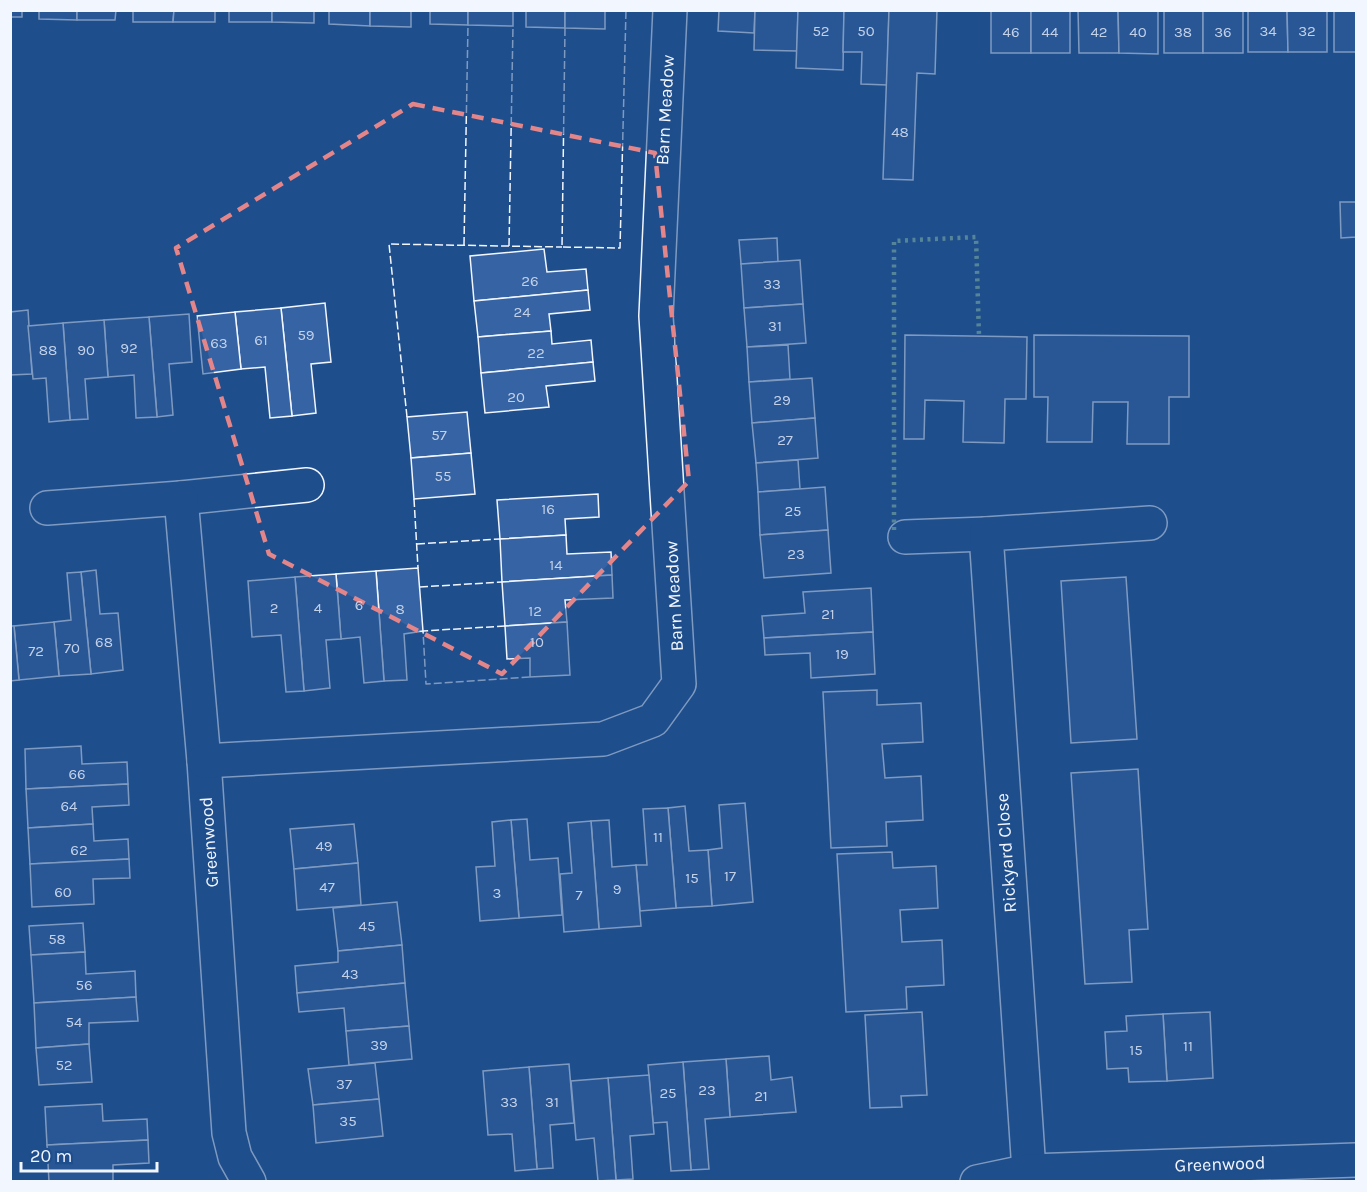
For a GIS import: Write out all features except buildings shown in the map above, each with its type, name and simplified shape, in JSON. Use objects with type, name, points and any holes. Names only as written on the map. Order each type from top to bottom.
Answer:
[{"type":"street","name":"Barn Meadow","points":[[204,761],[603,739],[653,720],[679,684],[656,316],[670,10]]},
{"type":"street","points":[[47,508],[181,498],[307,485]]},
{"type":"street","name":"Greenwood","points":[[181,498],[204,761],[229,1133],[236,1157],[249,1182]]},
{"type":"street","points":[[905,537],[1150,523]]},
{"type":"street","name":"Rickyard Close","points":[[986,534],[1029,1171]]},
{"type":"street","name":"Greenwood","points":[[977,1182],[1029,1171],[1356,1161]]},
{"type":"highlighted area","points":[[413,104],[655,153],[689,481],[502,674],[269,554],[176,248]]},
{"type":"hedge","points":[[894,530],[894,241],[976,237],[979,336]]},
{"type":"fence","points":[[565,28],[562,247],[620,248],[626,10]]},
{"type":"fence","points":[[464,245],[468,25]]},
{"type":"fence","points":[[509,246],[513,26]]},
{"type":"fence","points":[[407,417],[389,244],[562,247]]},
{"type":"fence","points":[[414,499],[418,568]]},
{"type":"fence","points":[[417,544],[500,539]]},
{"type":"fence","points":[[420,587],[502,582]]},
{"type":"fence","points":[[505,626],[423,631],[426,684],[530,677]]}]
